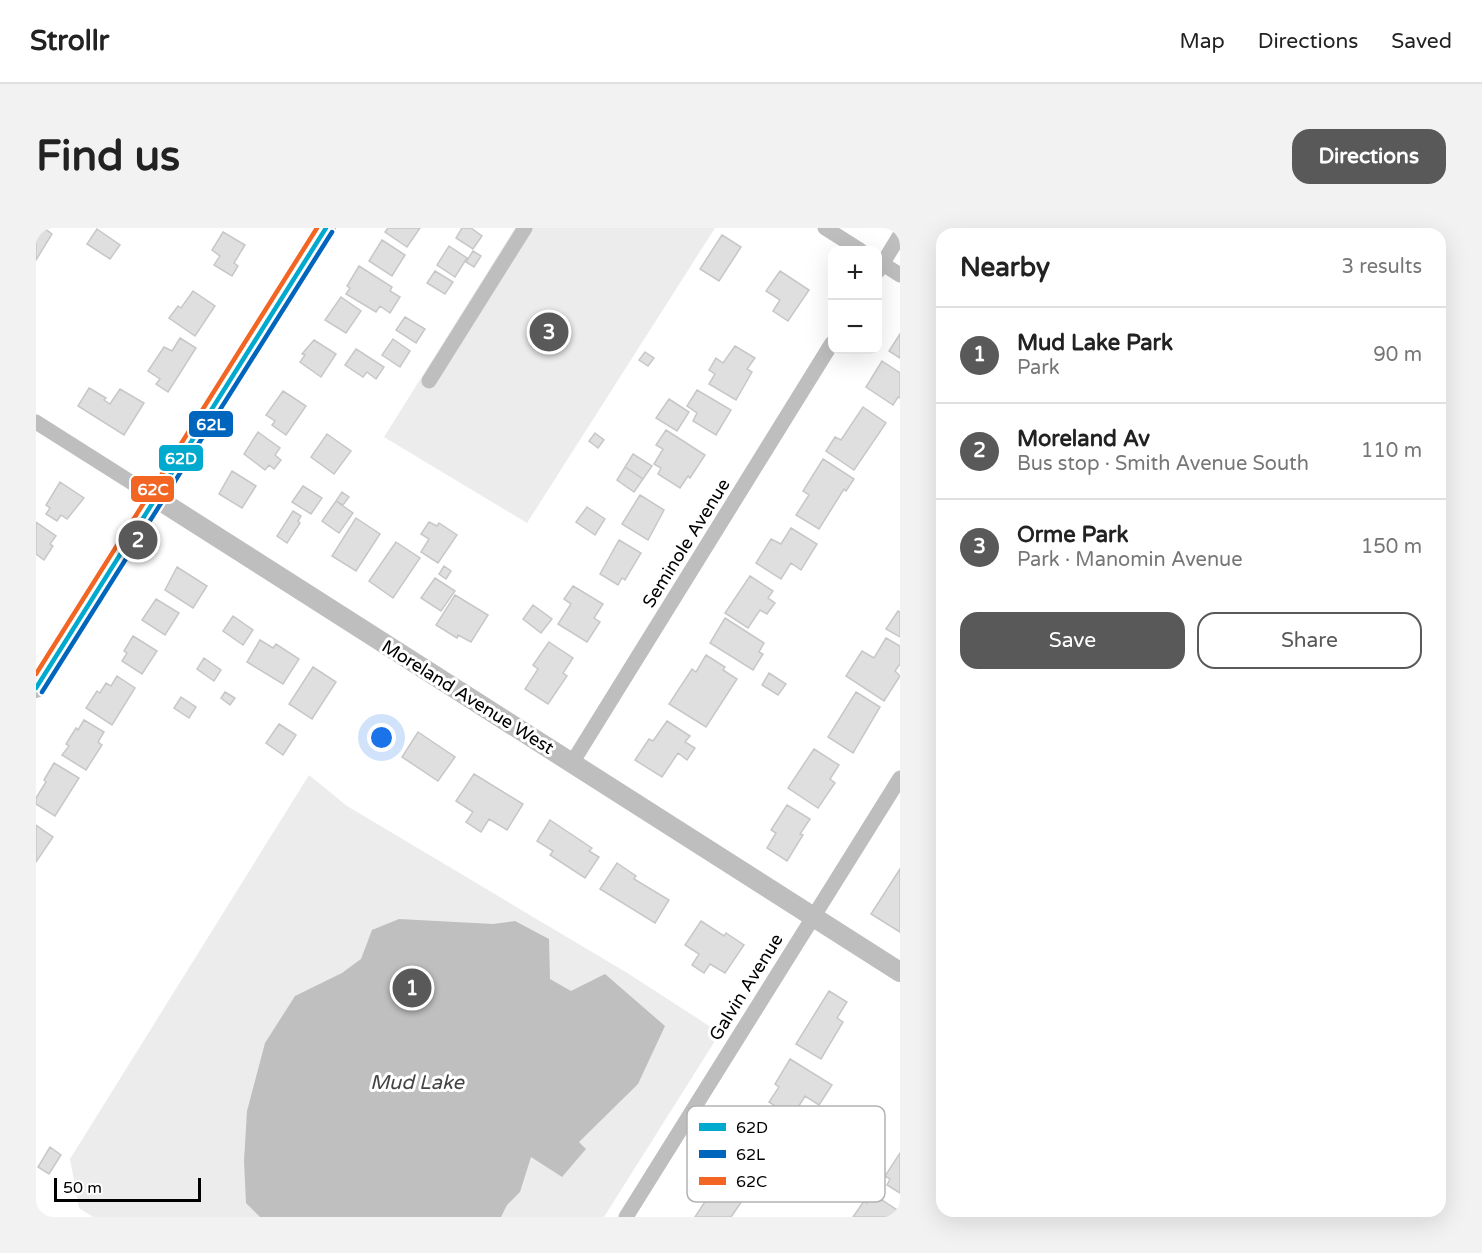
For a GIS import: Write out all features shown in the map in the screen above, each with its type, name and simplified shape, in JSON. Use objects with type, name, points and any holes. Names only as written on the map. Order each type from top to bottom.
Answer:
[{"type":"street","points":[[36,688],[326,228]]},
{"type":"street","points":[[429,381],[525,228]]},
{"type":"street","points":[[825,228],[854,246]]},
{"type":"street","points":[[882,262],[900,235]]},
{"type":"street","points":[[882,267],[900,275]]},
{"type":"street","name":"Seminole Avenue","points":[[572,763],[828,349]]},
{"type":"street","name":"Moreland Avenue West","points":[[36,422],[900,972]]},
{"type":"street","name":"Galvin Avenue","points":[[695,1106],[900,778]]},
{"type":"street","name":"Galvin Avenue","points":[[626,1217],[687,1119]]},
{"type":"shaded area","points":[[515,228],[715,228],[527,523],[384,437]]},
{"type":"shaded area","points":[[309,775],[347,806],[629,974],[720,1033],[604,1217],[93,1217],[79,1208],[70,1159]]},
{"type":"water","name":"Mud Lake","points":[[399,919],[493,924],[515,921],[549,939],[550,979],[571,991],[605,974],[665,1026],[638,1084],[579,1142],[586,1149],[562,1177],[531,1157],[520,1192],[507,1205],[501,1217],[260,1217],[246,1203],[244,1161],[247,1111],[265,1043],[295,996],[342,973],[361,959],[372,930]]},
{"type":"building","points":[[36,228],[44,228],[52,234],[36,260]]},
{"type":"building","points":[[388,228],[420,228],[407,247],[385,232]]},
{"type":"building","points":[[462,228],[471,228],[482,236],[473,249],[456,238]]},
{"type":"building","points":[[97,229],[120,245],[110,259],[87,244]]},
{"type":"building","points":[[223,232],[245,245],[234,263],[238,266],[232,276],[214,265],[220,256],[212,250]]},
{"type":"building","points":[[722,235],[741,247],[719,281],[700,269]]},
{"type":"building","points":[[382,240],[405,255],[392,276],[369,261]]},
{"type":"building","points":[[449,246],[467,258],[455,277],[437,265]]},
{"type":"building","points":[[473,251],[481,256],[474,267],[466,262]]},
{"type":"building","points":[[359,266],[392,287],[390,291],[400,297],[390,313],[380,306],[376,312],[346,294],[350,288],[347,286]]},
{"type":"building","points":[[435,271],[453,282],[445,294],[427,283]]},
{"type":"building","points":[[780,271],[809,290],[788,321],[773,311],[780,300],[766,291]]},
{"type":"building","points":[[193,291],[215,306],[195,336],[169,318],[178,306],[181,308]]},
{"type":"building","points":[[341,297],[361,311],[346,333],[325,320]]},
{"type":"building","points":[[405,317],[425,329],[416,343],[396,330]]},
{"type":"building","points":[[900,334],[900,358],[889,351]]},
{"type":"building","points":[[180,338],[196,348],[168,392],[156,384],[160,379],[148,371],[164,347],[172,351]]},
{"type":"building","points":[[393,339],[410,351],[400,367],[382,355]]},
{"type":"building","points":[[314,340],[336,354],[321,377],[300,362],[305,355],[302,354]]},
{"type":"building","points":[[735,346],[755,358],[747,369],[752,372],[736,400],[709,384],[715,374],[709,370],[716,358],[723,363]]},
{"type":"building","points":[[356,349],[384,367],[376,379],[367,372],[363,377],[345,365]]},
{"type":"building","points":[[645,352],[654,358],[648,366],[639,360]]},
{"type":"building","points":[[882,361],[900,373],[900,398],[898,397],[893,405],[866,387]]},
{"type":"building","points":[[89,388],[106,398],[104,400],[110,404],[120,389],[144,403],[124,435],[78,406]]},
{"type":"building","points":[[697,390],[731,410],[716,435],[693,421],[697,413],[687,406]]},
{"type":"building","points":[[283,391],[306,406],[286,435],[272,425],[275,421],[266,415]]},
{"type":"building","points":[[669,399],[689,412],[677,431],[656,418]]},
{"type":"building","points":[[863,407],[886,423],[854,470],[826,451],[835,437],[841,440]]},
{"type":"building","points":[[666,430],[705,455],[690,478],[688,476],[680,488],[658,474],[661,468],[654,464],[663,449],[656,445]]},
{"type":"building","points":[[258,432],[280,448],[275,455],[281,460],[274,469],[269,465],[265,470],[244,454]]},
{"type":"building","points":[[595,433],[604,440],[598,448],[589,441]]},
{"type":"building","points":[[327,434],[351,451],[334,474],[311,457]]},
{"type":"building","points":[[633,454],[652,466],[643,479],[625,467]]},
{"type":"building","points":[[823,459],[854,479],[846,491],[844,489],[819,529],[796,515],[809,495],[803,491]]},
{"type":"building","points":[[625,467],[643,479],[634,492],[617,480]]},
{"type":"building","points":[[232,471],[256,486],[242,508],[219,494]]},
{"type":"building","points":[[60,482],[84,498],[67,519],[61,515],[57,521],[46,514],[50,508],[46,505]]},
{"type":"building","points":[[303,486],[322,498],[311,514],[292,502]]},
{"type":"building","points":[[342,492],[349,497],[343,505],[336,501]]},
{"type":"building","points":[[640,495],[664,510],[648,540],[622,524]]},
{"type":"building","points":[[336,501],[353,513],[339,533],[322,521]]},
{"type":"building","points":[[587,507],[605,519],[595,535],[576,522]]},
{"type":"building","points":[[293,511],[301,516],[298,521],[300,523],[287,543],[277,536]]},
{"type":"building","points":[[356,518],[380,534],[356,571],[332,556]]},
{"type":"building","points":[[36,522],[56,536],[44,560],[36,554]]},
{"type":"building","points":[[429,522],[437,526],[439,523],[457,535],[438,563],[421,552],[429,539],[421,534]]},
{"type":"building","points":[[791,528],[817,544],[801,570],[791,563],[781,579],[756,563],[771,539],[781,544]]},
{"type":"building","points":[[619,540],[641,553],[625,580],[622,578],[618,585],[600,574]]},
{"type":"building","points":[[396,542],[420,558],[393,598],[369,581]]},
{"type":"building","points":[[444,566],[451,571],[446,579],[439,574]]},
{"type":"building","points":[[177,567],[207,586],[193,608],[165,590]]},
{"type":"building","points":[[750,576],[773,591],[768,598],[775,603],[767,614],[760,610],[748,628],[725,613]]},
{"type":"building","points":[[435,578],[455,591],[441,611],[421,598]]},
{"type":"building","points":[[573,586],[603,604],[594,618],[600,622],[587,642],[558,624],[571,604],[564,599]]},
{"type":"building","points":[[455,595],[488,615],[471,642],[458,635],[457,638],[436,625]]},
{"type":"building","points":[[156,599],[179,613],[165,635],[142,620]]},
{"type":"building","points":[[533,605],[552,619],[541,633],[523,619]]},
{"type":"building","points":[[898,611],[900,612],[900,637],[886,629]]},
{"type":"building","points":[[233,616],[253,630],[243,645],[223,631]]},
{"type":"building","points":[[725,618],[764,643],[759,652],[763,654],[753,670],[710,643]]},
{"type":"building","points":[[133,636],[157,651],[142,674],[122,661],[127,653],[124,651]]},
{"type":"building","points":[[886,638],[900,646],[900,664],[895,671],[900,676],[884,701],[846,676],[862,651],[874,658]]},
{"type":"building","points":[[260,640],[273,648],[276,644],[299,659],[283,684],[247,662]]},
{"type":"building","points":[[549,642],[573,658],[563,673],[567,676],[548,704],[525,689],[538,669],[533,665]]},
{"type":"building","points":[[706,655],[725,667],[723,670],[737,679],[706,727],[669,704],[692,669],[696,672]]},
{"type":"building","points":[[204,658],[221,670],[214,681],[197,669]]},
{"type":"building","points":[[313,667],[336,682],[312,719],[289,704]]},
{"type":"building","points":[[769,673],[786,684],[778,695],[762,685]]},
{"type":"building","points":[[117,676],[135,688],[112,725],[86,708],[97,691],[100,693],[106,683],[111,686]]},
{"type":"building","points":[[225,692],[235,698],[230,705],[221,698]]},
{"type":"building","points":[[856,692],[880,707],[853,753],[828,737]]},
{"type":"building","points":[[181,697],[196,707],[189,718],[174,708]]},
{"type":"building","points":[[84,720],[104,732],[98,742],[102,745],[86,770],[62,755],[69,746],[66,744],[76,728],[78,730]]},
{"type":"building","points":[[667,721],[690,736],[685,742],[695,748],[687,760],[678,753],[662,777],[635,760],[649,739],[653,741]]},
{"type":"building","points":[[279,724],[296,735],[283,755],[266,743]]},
{"type":"building","points":[[418,732],[455,757],[438,781],[402,757]]},
{"type":"building","points":[[814,749],[839,765],[830,779],[835,783],[818,808],[788,788]]},
{"type":"building","points":[[54,763],[79,778],[55,816],[36,804],[36,798]]},
{"type":"building","points":[[474,774],[523,804],[507,830],[489,819],[481,832],[466,822],[473,812],[456,801]]},
{"type":"building","points":[[787,805],[810,819],[787,861],[767,848],[776,833],[771,830]]},
{"type":"building","points":[[550,820],[592,848],[589,851],[599,857],[585,878],[550,855],[553,851],[537,841]]},
{"type":"building","points":[[36,825],[53,837],[36,862]]},
{"type":"building","points":[[617,863],[636,876],[634,879],[669,900],[655,923],[600,889]]},
{"type":"building","points":[[900,869],[900,932],[871,914]]},
{"type":"building","points":[[701,921],[724,936],[726,933],[744,945],[725,973],[710,964],[704,973],[692,965],[699,954],[685,945]]},
{"type":"building","points":[[829,991],[847,1002],[837,1018],[843,1022],[821,1059],[796,1044]]},
{"type":"building","points":[[790,1059],[832,1085],[819,1105],[805,1096],[799,1106],[775,1106],[769,1102],[779,1087],[775,1084]]},
{"type":"building","points":[[50,1147],[61,1155],[49,1174],[38,1167]]},
{"type":"building","points":[[900,1153],[900,1193],[887,1185],[890,1179],[885,1176]]},
{"type":"building","points":[[705,1202],[741,1202],[731,1217],[695,1217]]},
{"type":"building","points":[[863,1202],[885,1202],[900,1212],[900,1217],[853,1217]]},
{"type":"transit line","name":"62C","points":[[36,674],[317,228]]},
{"type":"transit line","name":"62D","points":[[36,688],[326,228]]},
{"type":"transit line","name":"62L","points":[[42,692],[332,232]]},
{"type":"place","name":"Orme Park","points":[[549,332]]},
{"type":"place","name":"Moreland Av","points":[[138,540]]},
{"type":"place","name":"Mud Lake Park","points":[[412,988]]}]
